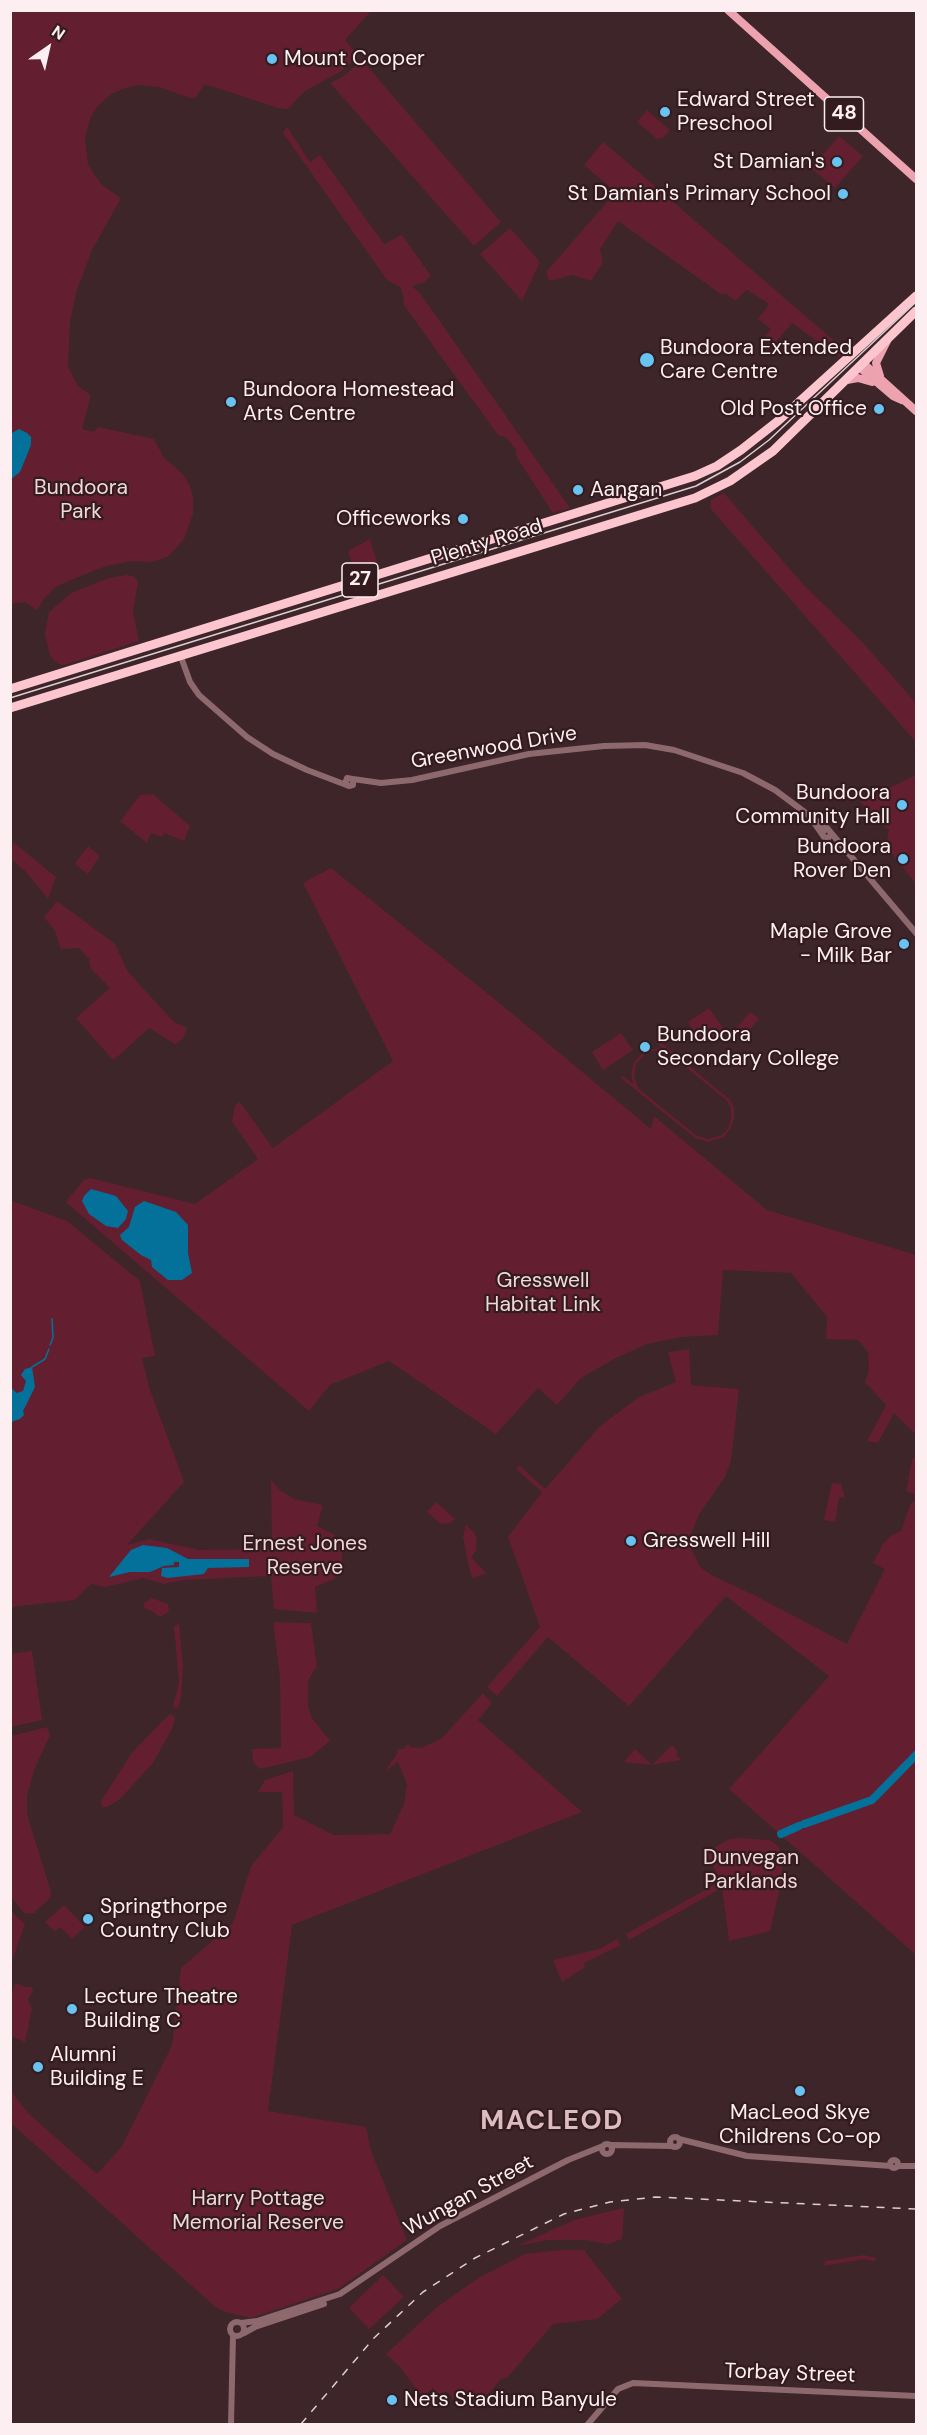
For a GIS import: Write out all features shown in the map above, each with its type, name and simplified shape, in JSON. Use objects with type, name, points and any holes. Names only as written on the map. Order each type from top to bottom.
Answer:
[{"type":"highway","name":"Plenty Road","points":[[10,689],[695,477],[741,450],[778,421],[916,296]]},
{"type":"highway","name":"Plenty Road","points":[[10,708],[695,498],[730,481],[773,451],[916,311]]},
{"type":"highway","points":[[851,355],[861,365]]},
{"type":"highway","points":[[741,450],[753,466]]},
{"type":"highway","points":[[538,525],[546,544]]},
{"type":"highway","points":[[175,637],[181,657]]},
{"type":"highway","points":[[47,679],[57,695]]},
{"type":"main road","name":"48","points":[[728,10],[916,179]]},
{"type":"main road","points":[[880,381],[876,363],[889,338]]},
{"type":"main road","points":[[861,365],[916,411]]},
{"type":"main road","points":[[845,381],[858,378],[880,381]]},
{"type":"street","name":"Greenwood Drive","points":[[181,657],[195,691],[247,736],[282,759],[345,782],[349,786],[353,782],[381,783],[426,778],[529,754],[604,746],[645,746],[674,750],[743,773],[775,790],[824,830],[824,837],[830,836],[844,849],[916,933]]},
{"type":"street","name":"Wungan Street","points":[[241,2323],[259,2320],[340,2294],[440,2226],[585,2152],[695,2143],[759,2158],[914,2166]]},
{"type":"street","name":"Wungan Street","points":[[239,2335],[255,2326],[343,2297],[381,2271],[401,2253]]},
{"type":"street","points":[[231,2424],[232,2364],[239,2335],[245,2329],[241,2323],[237,2322],[231,2326],[230,2330],[239,2335]]},
{"type":"street","name":"Torbay Street","points":[[589,2424],[629,2385],[916,2396]]},
{"type":"green space","name":"Bundoora Park","points":[[10,11],[371,11],[345,40],[359,56],[340,72],[305,91],[288,109],[278,108],[211,86],[204,85],[195,98],[190,98],[159,87],[139,85],[111,94],[91,116],[85,137],[88,165],[101,184],[120,200],[92,250],[76,293],[70,322],[68,367],[78,386],[91,395],[82,429],[94,432],[98,427],[154,439],[164,458],[182,473],[189,484],[193,496],[193,514],[184,539],[169,556],[152,562],[133,561],[106,566],[78,577],[54,588],[37,610],[25,602],[10,604]]},
{"type":"green space","points":[[362,60],[501,222],[474,246],[330,83],[344,76]]},
{"type":"green space","points":[[647,110],[670,130],[663,138],[657,139],[637,122]]},
{"type":"green space","points":[[287,127],[310,162],[320,155],[384,244],[402,235],[431,276],[423,283],[412,286],[420,293],[570,508],[553,513],[516,456],[516,450],[506,437],[498,435],[403,304],[404,298],[400,287],[387,280],[283,133]]},
{"type":"green space","name":"St Damian's","points":[[839,136],[863,156],[835,188],[811,168]]},
{"type":"green space","points":[[603,142],[846,351],[839,357],[792,323],[764,356],[769,344],[763,339],[771,329],[758,319],[769,304],[748,290],[736,301],[726,294],[721,294],[618,221],[600,249],[603,262],[591,281],[572,275],[549,281],[546,272],[616,192],[584,165]]},
{"type":"green space","points":[[510,228],[540,262],[522,301],[480,254]]},
{"type":"green space","points":[[724,493],[801,582],[864,644],[916,703],[916,742],[710,508],[711,500]]},
{"type":"green space","points":[[370,539],[378,566],[355,574],[348,551]]},
{"type":"green space","points":[[133,576],[138,581],[133,612],[139,641],[64,665],[58,664],[50,656],[45,634],[49,612],[71,593],[109,578]]},
{"type":"green space","points":[[916,775],[916,884],[886,846],[889,830],[860,802]]},
{"type":"green space","points":[[153,794],[190,826],[184,841],[164,833],[162,837],[151,833],[147,843],[120,821],[140,795]]},
{"type":"green space","points":[[13,842],[56,877],[48,899],[25,871],[11,859]]},
{"type":"green space","points":[[88,846],[100,856],[88,874],[76,865],[76,862]]},
{"type":"green space","name":"Gresswell Habitat Link","points":[[331,868],[497,1001],[651,1129],[654,1116],[767,1210],[916,1255],[916,1435],[894,1413],[878,1443],[867,1441],[886,1405],[865,1382],[869,1370],[868,1352],[858,1340],[826,1339],[827,1317],[791,1273],[723,1270],[718,1335],[682,1337],[647,1344],[581,1378],[557,1405],[538,1388],[496,1434],[389,1361],[330,1385],[309,1411],[67,1203],[84,1180],[90,1178],[195,1204],[258,1159],[232,1122],[235,1105],[240,1102],[273,1148],[393,1061],[303,883]]},
{"type":"green space","points":[[57,901],[115,944],[128,972],[174,1022],[187,1028],[183,1039],[175,1044],[149,1028],[115,1059],[112,1059],[76,1018],[110,988],[91,969],[89,959],[79,948],[61,949],[55,931],[44,917]]},
{"type":"green space","points":[[709,1008],[724,1030],[702,1044],[688,1022]]},
{"type":"green space","points":[[750,1012],[759,1019],[745,1035],[736,1028]]},
{"type":"green space","points":[[621,1033],[633,1050],[603,1070],[592,1052]]},
{"type":"green space","points":[[657,1039],[730,1100],[734,1108],[734,1119],[724,1137],[708,1142],[695,1138],[621,1078],[623,1076],[633,1084],[631,1072],[635,1061],[646,1050],[662,1048],[656,1042]],"holes":[[[659,1050],[670,1054],[726,1100],[731,1108],[731,1119],[728,1129],[722,1135],[709,1139],[697,1136],[639,1089],[634,1077],[636,1064],[646,1053]]]},
{"type":"green space","name":"Ernest Jones Reserve","points":[[10,1200],[67,1221],[140,1281],[155,1356],[142,1358],[149,1387],[184,1482],[127,1545],[149,1539],[199,1550],[272,1549],[271,1480],[280,1490],[294,1499],[323,1505],[317,1526],[335,1535],[342,1549],[342,1563],[334,1579],[315,1587],[317,1613],[274,1609],[271,1576],[184,1580],[164,1584],[143,1578],[106,1587],[91,1584],[75,1600],[11,1607]]},
{"type":"green space","points":[[689,1349],[691,1385],[739,1389],[731,1461],[725,1477],[699,1514],[688,1542],[700,1567],[713,1576],[847,1644],[885,1569],[873,1563],[883,1544],[892,1535],[901,1531],[911,1503],[916,1499],[916,1955],[729,1789],[829,1676],[726,1596],[629,1706],[548,1637],[497,1696],[487,1687],[540,1627],[508,1537],[542,1492],[516,1469],[519,1465],[545,1489],[600,1426],[639,1397],[676,1382],[668,1352]]},
{"type":"green space","points":[[916,1455],[916,1495],[906,1491],[912,1460]]},
{"type":"green space","points":[[832,1483],[841,1484],[845,1498],[839,1497],[835,1522],[824,1520]]},
{"type":"green space","points":[[436,1502],[455,1519],[451,1523],[441,1524],[427,1512]]},
{"type":"green space","points":[[466,1525],[474,1532],[477,1539],[476,1551],[471,1557],[486,1573],[474,1578],[468,1563],[463,1536]]},
{"type":"green space","points":[[152,1598],[168,1604],[169,1612],[159,1617],[144,1608],[144,1603]]},
{"type":"green space","points":[[273,1622],[311,1623],[317,1667],[308,1680],[308,1706],[312,1718],[330,1741],[310,1757],[260,1769],[253,1762],[252,1749],[281,1748],[280,1678]]},
{"type":"green space","points":[[179,1624],[183,1665],[181,1698],[178,1708],[173,1707],[179,1682],[174,1626]]},
{"type":"green space","points":[[32,1651],[42,1720],[11,1727],[11,1654]]},
{"type":"green space","name":"Harry Pottage Memorial Reserve","points":[[483,1693],[492,1703],[478,1720],[582,1812],[292,1925],[268,2111],[366,2127],[371,2151],[407,2240],[338,2289],[251,2318],[225,2312],[214,2306],[11,2123],[11,2091],[28,2113],[97,2174],[122,2146],[172,2045],[181,1968],[233,1923],[251,1866],[283,1827],[282,1792],[258,1792],[265,1780],[293,1771],[294,1815],[334,1835],[390,1834],[404,1804],[407,1784],[398,1762],[385,1771],[398,1752],[397,1749],[404,1749],[408,1744],[410,1747],[421,1748],[441,1739]]},
{"type":"green space","points":[[171,1714],[175,1718],[173,1727],[153,1763],[120,1799],[107,1807],[102,1807],[101,1801],[131,1754]]},
{"type":"green space","points":[[47,1727],[50,1735],[34,1770],[27,1796],[27,1814],[51,1892],[50,1898],[34,1913],[25,1914],[11,1897],[11,1736]]},
{"type":"green space","points":[[672,1745],[681,1760],[652,1765]]},
{"type":"green space","points":[[635,1749],[652,1765],[624,1762]]},
{"type":"green space","name":"Dunvegan Parklands","points":[[729,1839],[769,1840],[776,1844],[782,1852],[782,1878],[770,1931],[729,1941],[722,1888],[629,1940],[626,1934],[721,1881],[706,1853]]},
{"type":"green space","points":[[64,1905],[85,1927],[72,1939],[60,1927],[55,1932],[45,1922]]},
{"type":"green space","points":[[11,1911],[25,1924],[13,1958],[11,1957]]},
{"type":"green space","points":[[617,1939],[621,1945],[584,1963],[585,1967],[562,1982],[553,1960],[599,1949]]},
{"type":"green space","points":[[16,1983],[32,1987],[33,1991],[28,2000],[32,2009],[25,2042],[11,2036],[11,1995]]},
{"type":"green space","points":[[624,2208],[622,2239],[608,2244],[586,2240],[548,2240],[517,2246],[574,2220]]},
{"type":"green space","points":[[584,2250],[622,2299],[597,2319],[553,2324],[507,2378],[502,2378],[474,2410],[456,2396],[451,2402],[452,2397],[447,2391],[440,2396],[433,2388],[422,2397],[401,2368],[386,2354],[436,2308],[480,2277],[525,2254]]},
{"type":"green space","points":[[864,2255],[876,2258],[875,2262],[864,2259],[824,2266],[825,2261]]},
{"type":"green space","points":[[383,2275],[404,2297],[369,2329],[349,2308]]},
{"type":"water","points":[[10,424],[12,433],[19,429],[31,437],[31,445],[20,472],[11,479]]},
{"type":"water","points":[[91,1189],[116,1196],[128,1211],[126,1219],[118,1228],[106,1226],[89,1214],[82,1201]]},
{"type":"water","points":[[144,1201],[176,1212],[188,1225],[188,1253],[192,1273],[182,1280],[168,1280],[152,1267],[151,1260],[122,1240],[120,1235],[129,1227],[135,1207]]},
{"type":"water","points":[[32,1367],[35,1387],[23,1411],[24,1415],[11,1422],[11,1388],[17,1393],[23,1391],[26,1381],[21,1375],[25,1369]]},
{"type":"water","points":[[143,1545],[167,1548],[188,1559],[249,1559],[249,1567],[208,1568],[204,1574],[168,1578],[161,1576],[162,1568],[179,1567],[179,1562],[174,1562],[174,1565],[164,1566],[150,1572],[130,1572],[109,1577],[131,1550]]},
{"type":"waterway","points":[[50,1345],[53,1338],[52,1319]]},
{"type":"waterway","points":[[32,1367],[45,1359],[49,1349]]},
{"type":"waterway","points":[[804,1824],[872,1800],[916,1755]]},
{"type":"waterway","points":[[781,1834],[799,1826]]},
{"type":"tram line","points":[[10,698],[696,486],[740,462],[769,440],[916,302]]},
{"type":"railway","points":[[301,2424],[374,2338],[423,2292],[475,2258],[564,2214],[610,2202],[656,2197],[916,2209]]},
{"type":"place","name":"Mount Cooper","points":[[272,59]]},
{"type":"place","name":"Edward Street Preschool","points":[[665,112]]},
{"type":"place","name":"St Damian's","points":[[837,162]]},
{"type":"place","name":"St Damian's Primary School","points":[[843,194]]},
{"type":"place","name":"Bundoora Extended Care Centre","points":[[647,360]]},
{"type":"place","name":"Bundoora Homestead Arts Centre","points":[[231,402]]},
{"type":"place","name":"Old Post Office","points":[[879,409]]},
{"type":"place","name":"Aangan","points":[[578,490]]},
{"type":"place","name":"Officeworks","points":[[463,519]]},
{"type":"place","name":"Bundoora Community Hall","points":[[902,805]]},
{"type":"place","name":"Bundoora Rover Den","points":[[903,859]]},
{"type":"place","name":"Maple Grove - Milk Bar","points":[[904,944]]},
{"type":"place","name":"Bundoora Secondary College","points":[[645,1047]]},
{"type":"place","name":"Gresswell Hill","points":[[631,1541]]},
{"type":"place","name":"Springthorpe Country Club","points":[[88,1919]]},
{"type":"place","name":"Lecture Theatre Building C","points":[[72,2009]]},
{"type":"place","name":"Alumni Building E","points":[[38,2067]]},
{"type":"place","name":"MacLeod Skye Childrens Co-op","points":[[800,2091]]},
{"type":"place","name":"Nets Stadium Banyule","points":[[392,2400]]},
{"type":"district","name":"MACLEOD","points":[[552,2122]]}]
